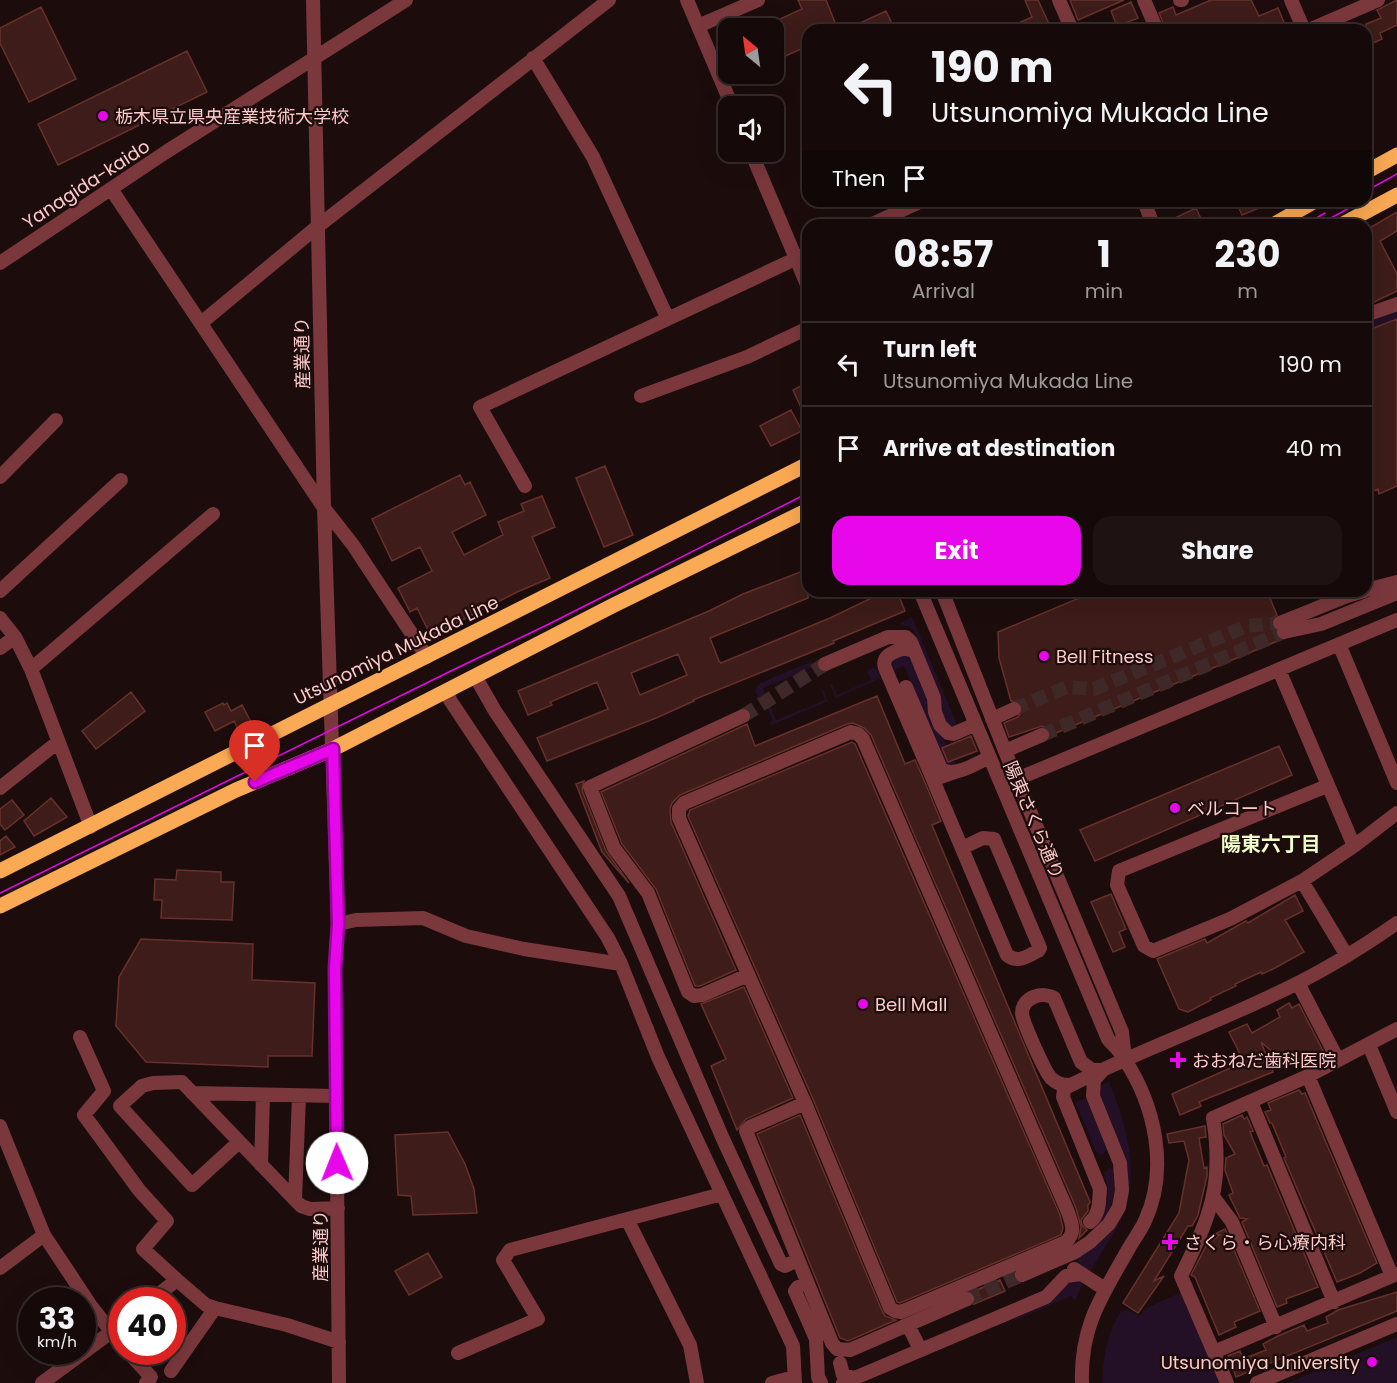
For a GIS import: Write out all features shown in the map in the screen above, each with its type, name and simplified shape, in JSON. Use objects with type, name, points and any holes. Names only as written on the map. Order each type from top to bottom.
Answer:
[{"type":"main road","points":[[1372,169],[1397,155]]},
{"type":"main road","points":[[1352,219],[1397,195]]},
{"type":"main road","points":[[1284,219],[1304,207]]},
{"type":"main road","name":"Utsunomiya Mukada Line","points":[[0,871],[802,467]]},
{"type":"main road","points":[[0,906],[236,790],[333,749],[802,513]]},
{"type":"street","name":"産業通り","points":[[313,0],[324,508],[338,924],[335,968],[339,1383]]},
{"type":"street","name":"Yanagida-kaido","points":[[0,263],[405,0]]},
{"type":"street","points":[[201,323],[317,227],[609,0]]},
{"type":"street","points":[[687,0],[728,96]]},
{"type":"street","points":[[698,26],[758,0]]},
{"type":"street","points":[[1059,0],[1069,24]]},
{"type":"street","points":[[1144,0],[1154,24]]},
{"type":"street","points":[[1292,0],[1303,24]]},
{"type":"street","points":[[1320,24],[1378,0]]},
{"type":"street","points":[[533,58],[593,157],[667,317]]},
{"type":"street","points":[[756,162],[802,254]]},
{"type":"street","points":[[111,189],[324,508],[353,545],[428,657]]},
{"type":"street","points":[[883,219],[909,207]]},
{"type":"street","points":[[525,486],[480,406],[667,317],[802,256]]},
{"type":"street","points":[[1372,313],[1397,303]]},
{"type":"street","points":[[641,396],[747,357],[802,330]]},
{"type":"street","points":[[0,477],[56,420]]},
{"type":"street","points":[[0,591],[121,480]]},
{"type":"street","points":[[31,669],[213,514]]},
{"type":"street","points":[[1372,589],[1397,582]]},
{"type":"street","points":[[1345,597],[1282,628],[1321,624],[1397,593]]},
{"type":"street","name":"陽東さくら通り","points":[[922,597],[974,725],[1108,1039],[1125,1059],[1150,1116],[1157,1149],[1158,1167],[1146,1220],[1105,1289],[1085,1334],[1082,1383]]},
{"type":"street","name":"陽東さくら通り","points":[[944,597],[1005,751],[1122,1032],[1125,1059]]},
{"type":"street","points":[[0,618],[15,637],[31,669],[90,827]]},
{"type":"street","points":[[1017,779],[1397,620]]},
{"type":"street","points":[[825,664],[879,640],[898,635],[906,636],[933,698],[940,725],[948,733],[953,734],[974,725]]},
{"type":"street","points":[[0,648],[15,637]]},
{"type":"street","points":[[1339,644],[1397,783]]},
{"type":"street","points":[[914,651],[903,648],[885,657],[883,663],[1007,955],[1013,960],[1018,960],[1038,951],[1040,948],[994,839],[983,838],[962,848]]},
{"type":"street","points":[[1279,670],[1354,846]]},
{"type":"street","points":[[475,676],[495,711],[619,896],[723,1139],[781,1264],[785,1266],[792,1263]]},
{"type":"street","points":[[906,687],[941,769],[944,772],[961,770]]},
{"type":"street","points":[[447,691],[450,700],[608,938],[621,964],[658,1057],[793,1346],[795,1380],[772,1383]]},
{"type":"street","points":[[993,719],[1014,709]]},
{"type":"street","points":[[743,716],[590,787],[614,848],[648,893],[688,992],[694,996],[702,995],[748,975]]},
{"type":"street","points":[[851,732],[858,734],[877,772],[1068,1212],[1073,1229],[1072,1236],[1066,1242],[901,1312],[895,1311],[890,1308],[804,1103],[680,818],[679,809],[684,803],[851,732]]},
{"type":"street","points":[[1005,751],[1041,735]]},
{"type":"street","points":[[0,788],[58,741]]},
{"type":"street","points":[[935,781],[988,758]]},
{"type":"street","points":[[1327,786],[1119,871],[1117,885],[1144,946],[1153,951],[1230,919],[1302,881],[1354,846],[1397,813]]},
{"type":"street","points":[[1302,881],[1347,956]]},
{"type":"street","points":[[338,924],[356,920],[423,918],[478,939],[524,949],[621,964]]},
{"type":"street","points":[[1090,1222],[1094,1219],[1099,1204],[1100,1189],[1063,1097],[1064,1089],[1125,1059],[1255,1004],[1347,956],[1397,923]]},
{"type":"street","points":[[1298,982],[1338,1060]]},
{"type":"street","points":[[1072,1084],[1062,1084],[1049,1077],[1034,1045],[1022,1012],[1025,1003],[1035,996],[1046,995],[1054,998],[1082,1062],[1092,1070],[1103,1070]]},
{"type":"street","points":[[1227,1383],[1182,1276],[1203,1233],[1214,1198],[1218,1149],[1213,1118],[1308,1076],[1397,1029]]},
{"type":"street","points":[[80,1037],[104,1091],[84,1115],[139,1190],[167,1221],[143,1249],[206,1305],[287,1325],[339,1342]]},
{"type":"street","points":[[1369,1045],[1397,1112]]},
{"type":"street","points":[[1022,1275],[1075,1251],[1101,1233],[1119,1207],[1122,1190],[1120,1163],[1092,1096],[1094,1080],[1103,1070]]},
{"type":"street","points":[[1214,1352],[1395,1275],[1308,1076]]},
{"type":"street","points":[[239,1142],[192,1185],[120,1106],[142,1086],[153,1083],[182,1082],[301,1206],[310,1209],[338,1208]]},
{"type":"street","points":[[192,1094],[336,1096]]},
{"type":"street","points":[[261,1165],[263,1095]]},
{"type":"street","points":[[295,1200],[299,1096]]},
{"type":"street","points":[[1251,1102],[1334,1302]]},
{"type":"street","points":[[804,1103],[750,1127],[746,1131],[832,1343],[837,1349],[850,1350],[967,1299]]},
{"type":"street","points":[[0,1126],[5,1156],[44,1235],[108,1318]]},
{"type":"street","points":[[458,1353],[538,1319],[503,1260],[510,1250],[722,1194]]},
{"type":"street","points":[[1214,1198],[1232,1222],[1276,1327]]},
{"type":"street","points":[[627,1219],[690,1345],[697,1383]]},
{"type":"street","points":[[0,1268],[44,1235]]},
{"type":"street","points":[[1055,1261],[1063,1262],[1105,1289]]},
{"type":"street","points":[[840,1363],[843,1375],[848,1381],[1046,1297],[1066,1276],[1081,1274]]},
{"type":"street","points":[[168,1287],[177,1280]]},
{"type":"street","points":[[798,1287],[795,1291],[816,1339],[820,1383]]},
{"type":"street","points":[[171,1371],[214,1308]]},
{"type":"street","points":[[1257,1383],[1397,1324]]},
{"type":"street","points":[[904,1326],[909,1327],[919,1347],[923,1349]]},
{"type":"street","points":[[42,1383],[108,1334]]},
{"type":"street","points":[[140,1365],[151,1377],[146,1383]]},
{"type":"shaded area","points":[[1397,308],[1397,319],[1372,329],[1372,318]]},
{"type":"shaded area","points":[[912,617],[958,727],[950,727],[942,717],[939,694],[915,633],[910,627],[899,624]]},
{"type":"shaded area","points":[[904,654],[910,655],[921,676],[933,726],[952,752],[954,766],[946,767],[904,666],[892,671],[891,661]]},
{"type":"shaded area","points":[[812,661],[817,674],[815,675],[811,668],[763,688],[776,720],[825,700],[821,690],[823,689],[828,701],[770,726],[769,723],[773,721],[762,696],[758,697],[755,691],[760,683]]},
{"type":"shaded area","points":[[873,668],[881,678],[836,698],[830,685],[832,684],[837,695],[871,680],[867,671]]},
{"type":"shaded area","points":[[1109,1081],[1128,1141],[1130,1187],[1120,1221],[1090,1272],[1079,1266],[1077,1263],[1079,1256],[1096,1245],[1107,1234],[1124,1202],[1099,1096],[1100,1087]]},
{"type":"shaded area","points":[[1086,1098],[1108,1148],[1104,1154],[1100,1155],[1096,1152],[1077,1106],[1076,1102]]},
{"type":"shaded area","points":[[1109,1168],[1114,1170],[1114,1191],[1111,1206],[1100,1224],[1108,1199],[1104,1173]]},
{"type":"shaded area","points":[[1071,1282],[1083,1283],[1075,1301],[1071,1296],[1016,1320],[1014,1316],[1053,1299]]},
{"type":"shaded area","points":[[1182,1292],[1219,1383],[1102,1383],[1107,1346],[1112,1328],[1121,1311],[1127,1310],[1140,1316],[1146,1308]]},
{"type":"shaded area","name":"Utsunomiya University","points":[[1397,1337],[1397,1383],[1288,1383]]},
{"type":"building","points":[[798,0],[826,0],[836,24],[802,24],[802,49],[784,57],[783,18],[802,9]]},
{"type":"building","points":[[1025,0],[1038,0],[1049,24],[1016,24],[1032,17]]},
{"type":"building","points":[[1070,0],[1124,0],[1078,20]]},
{"type":"building","points":[[1211,0],[1251,0],[1259,16],[1278,8],[1285,24],[1164,24],[1159,13],[1173,7],[1176,15]]},
{"type":"building","points":[[1397,0],[1397,25],[1380,33],[1382,39],[1372,43],[1372,24],[1366,24],[1381,18],[1377,10]]},
{"type":"building","points":[[1131,2],[1138,18],[1116,24],[1111,11]]},
{"type":"building","points":[[41,7],[76,79],[29,102],[0,43],[0,28]]},
{"type":"building","points":[[886,11],[892,24],[858,24]]},
{"type":"building","points":[[187,51],[207,92],[58,165],[38,124]]},
{"type":"building","points":[[1239,207],[1261,207],[1242,215]]},
{"type":"building","points":[[1196,208],[1201,219],[1173,219]]},
{"type":"building","points":[[1397,212],[1397,231],[1380,241],[1397,274],[1397,291],[1372,303],[1372,227]]},
{"type":"building","points":[[1397,319],[1397,486],[1379,494],[1378,489],[1372,492],[1372,329]]},
{"type":"building","points":[[802,385],[802,410],[793,390]]},
{"type":"building","points":[[791,410],[802,431],[771,446],[760,426]]},
{"type":"building","points":[[605,466],[633,535],[604,547],[576,478]]},
{"type":"building","points":[[460,475],[465,485],[470,482],[486,515],[452,532],[464,555],[503,535],[498,522],[524,511],[521,504],[542,496],[555,527],[532,537],[550,578],[517,592],[431,636],[417,608],[410,612],[398,588],[432,571],[420,547],[392,561],[372,519]]},
{"type":"building","points":[[802,571],[802,597],[808,598],[710,638],[721,663],[830,618],[874,597],[899,597],[905,611],[833,641],[834,643],[693,700],[656,718],[547,761],[537,738],[608,709],[597,682],[550,702],[552,705],[528,715],[518,691],[709,611],[743,594]],"holes":[[[678,654],[687,675],[640,695],[631,673]]]},
{"type":"building","points":[[1082,597],[1270,597],[1277,615],[1273,618],[1272,626],[1280,640],[1051,735],[1048,728],[1042,726],[1009,737],[1004,723],[1018,717],[1023,709],[1020,702],[1011,701],[999,658],[998,632]]},
{"type":"building","points":[[131,692],[145,711],[96,749],[82,731]]},
{"type":"building","points":[[877,696],[905,764],[915,760],[924,780],[941,821],[932,825],[1090,1202],[1088,1211],[1081,1220],[1087,1230],[1079,1238],[1081,1227],[1076,1208],[871,735],[864,728],[853,723],[847,724],[680,795],[672,803],[671,822],[736,970],[700,986],[695,986],[656,889],[622,844],[601,792],[747,724],[755,746]]},
{"type":"building","points":[[223,703],[224,705],[227,703],[231,711],[242,705],[252,724],[239,731],[234,721],[215,731],[205,712]]},
{"type":"building","points":[[971,736],[977,751],[948,762],[942,748]]},
{"type":"building","points":[[852,742],[855,744],[1060,1215],[1063,1228],[1061,1235],[900,1303],[897,1302],[813,1099],[688,816],[690,810]]},
{"type":"building","name":"ベルコート","points":[[1279,746],[1292,775],[1095,861],[1080,830]]},
{"type":"building","points":[[584,781],[582,790],[606,851],[629,883],[602,852],[576,784]]},
{"type":"building","points":[[51,798],[67,817],[34,836],[24,821]]},
{"type":"building","points":[[12,800],[24,815],[5,830],[0,824],[0,809]]},
{"type":"building","points":[[6,836],[15,847],[0,855],[0,841]]},
{"type":"building","points":[[177,870],[221,872],[221,882],[234,882],[232,920],[161,918],[162,900],[154,900],[155,879],[176,880]]},
{"type":"building","points":[[1111,894],[1126,929],[1119,932],[1125,947],[1113,952],[1091,902]]},
{"type":"building","points":[[1295,895],[1303,911],[1285,920],[1304,952],[1273,969],[1235,984],[1236,986],[1210,998],[1211,1000],[1188,1012],[1179,1009],[1157,959],[1205,939],[1207,943],[1246,921],[1248,923]]},
{"type":"building","points":[[141,939],[253,944],[252,980],[315,983],[312,1056],[268,1056],[268,1067],[146,1062],[116,1026],[119,977]]},
{"type":"building","points":[[744,987],[793,1098],[746,1119],[737,1130],[711,1066],[726,1059],[701,1004]]},
{"type":"building","points":[[1289,1003],[1292,1008],[1299,1004],[1323,1051],[1301,1061],[1299,1058],[1288,1065],[1261,1042],[1273,1072],[1199,1102],[1201,1106],[1180,1115],[1172,1094],[1244,1062],[1229,1032],[1247,1024],[1252,1033],[1280,1017],[1277,1010]]},
{"type":"building","points":[[1299,1090],[1302,1094],[1305,1093],[1377,1263],[1337,1282],[1284,1158],[1286,1157],[1272,1123],[1265,1112],[1271,1110],[1268,1103]]},
{"type":"building","points":[[800,1115],[882,1311],[885,1316],[896,1320],[848,1341],[840,1338],[757,1134]]},
{"type":"building","points":[[1242,1115],[1244,1119],[1247,1117],[1248,1119],[1253,1131],[1250,1132],[1264,1166],[1267,1165],[1318,1287],[1286,1299],[1287,1303],[1277,1307],[1242,1222],[1247,1219],[1240,1218],[1229,1195],[1233,1193],[1225,1170],[1226,1158],[1235,1154],[1224,1135],[1223,1124]]},
{"type":"building","points":[[1205,1126],[1206,1137],[1199,1138],[1204,1168],[1207,1167],[1207,1176],[1198,1215],[1192,1226],[1188,1226],[1154,1281],[1164,1276],[1138,1313],[1123,1303],[1179,1213],[1189,1160],[1184,1141],[1169,1143],[1167,1134]]},
{"type":"building","points":[[448,1132],[465,1164],[474,1189],[477,1213],[413,1215],[411,1196],[398,1195],[395,1135]]},
{"type":"building","points":[[1225,1229],[1260,1311],[1234,1322],[1236,1327],[1219,1335],[1195,1277],[1191,1275],[1207,1244],[1220,1235],[1215,1234]]},
{"type":"building","points":[[428,1253],[442,1277],[409,1295],[395,1271]]},
{"type":"building","points":[[1000,1280],[1005,1291],[974,1304],[975,1296],[972,1292]]},
{"type":"building","points":[[1397,1292],[1397,1311],[1236,1377],[1228,1356],[1240,1351],[1243,1359],[1266,1350],[1263,1344],[1278,1336],[1304,1325],[1307,1331],[1328,1323],[1326,1317],[1338,1310]]},
{"type":"tunnel","points":[[1014,709],[1067,687],[1094,689],[1247,626],[1280,623]]},
{"type":"tunnel","points":[[1042,735],[1284,632]]},
{"type":"tunnel","points":[[743,716],[825,664]]},
{"type":"tunnel","points":[[967,1299],[1022,1275]]},
{"type":"tram line","points":[[1372,188],[1397,174]]},
{"type":"tram line","points":[[1329,219],[1351,207]]},
{"type":"tram line","points":[[1314,219],[1325,213]]},
{"type":"tram line","points":[[0,893],[549,624],[802,496]]},
{"type":"place","name":"栃木県立県央産業技術大学校","points":[[103,116]]},
{"type":"place","name":"Bell Fitness","points":[[1044,656]]},
{"type":"place","name":"ベルコート","points":[[1175,808]]},
{"type":"place","name":"Bell Mall","points":[[863,1004]]},
{"type":"place","name":"おおねだ歯科医院","points":[[1178,1060]]},
{"type":"place","name":"さくら・ら心療内科","points":[[1170,1242]]},
{"type":"place","name":"Utsunomiya University","points":[[1372,1362]]},
{"type":"district","name":"陽東六丁目","points":[[1271,844]]},
{"type":"route","points":[[255,782],[333,749],[338,924],[335,968],[337,1163]]}]
